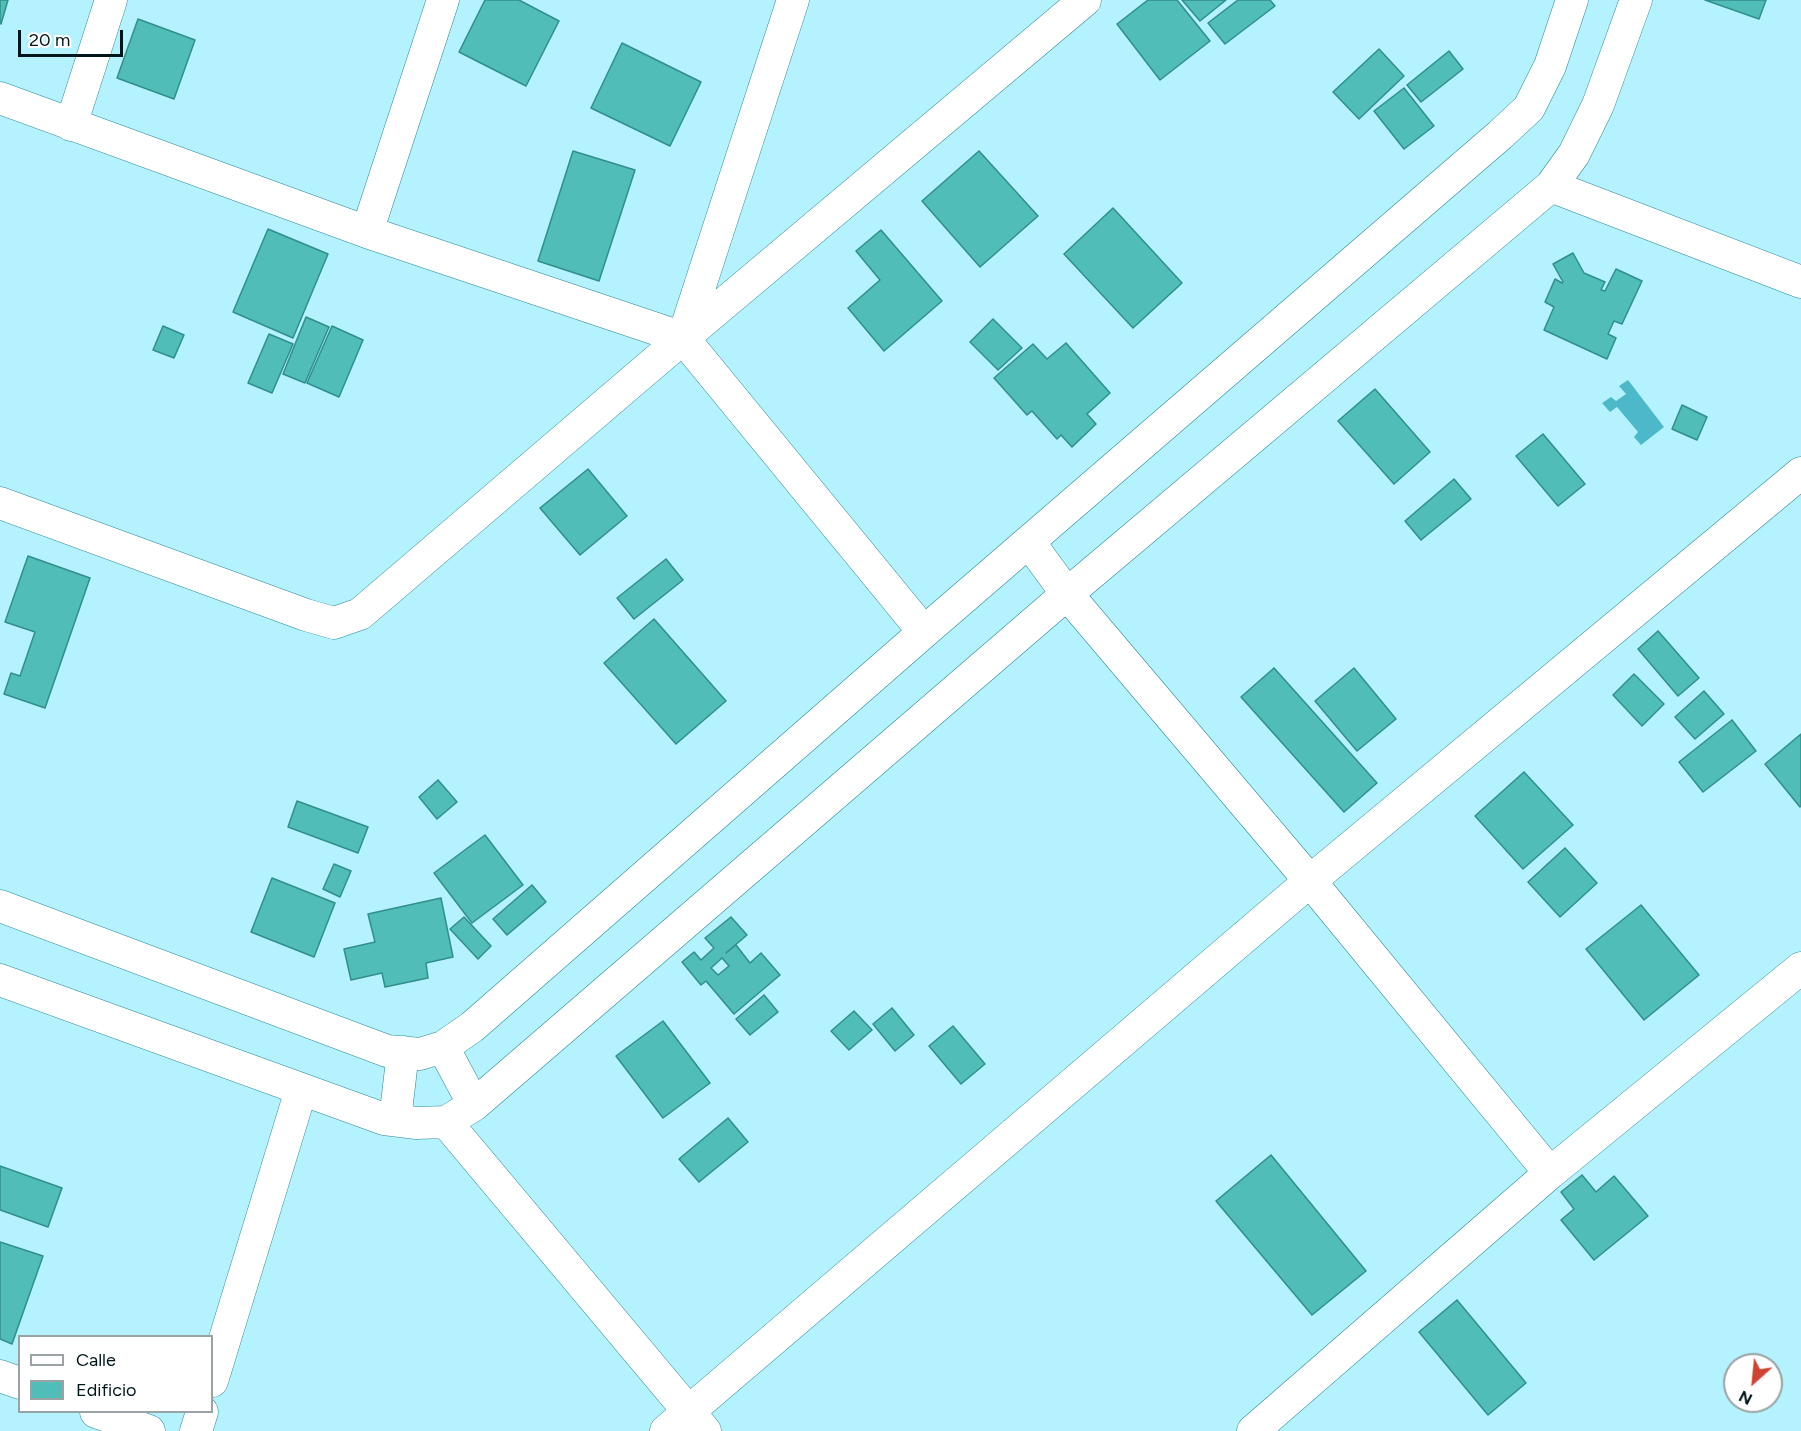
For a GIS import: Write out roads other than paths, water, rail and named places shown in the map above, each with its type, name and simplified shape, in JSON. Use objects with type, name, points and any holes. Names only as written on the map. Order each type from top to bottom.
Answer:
[{"type":"street","points":[[71,125],[111,0]]},
{"type":"street","points":[[367,232],[443,0]]},
{"type":"street","points":[[683,338],[793,0]]},
{"type":"street","points":[[0,503],[295,611],[334,623],[360,614],[683,338],[1085,0]]},
{"type":"street","points":[[0,906],[387,1051],[420,1054],[443,1047],[472,1027],[924,632],[1500,135],[1529,108],[1550,66],[1572,0]]},
{"type":"street","points":[[0,980],[384,1119],[417,1123],[446,1122],[474,1105],[1067,594],[1551,186],[1574,154],[1598,105],[1636,0]]},
{"type":"street","points":[[0,98],[367,232],[683,338],[924,632]]},
{"type":"street","points":[[1551,186],[1801,282]]},
{"type":"street","points":[[446,1122],[687,1424],[1310,881],[1801,472]]},
{"type":"street","points":[[1029,542],[1067,594],[1310,881],[1550,1173]]},
{"type":"street","points":[[1253,1431],[1550,1173],[1801,968]]},
{"type":"street","points":[[443,1047],[474,1105]]},
{"type":"street","points":[[395,1120],[403,1052]]},
{"type":"street","points":[[213,1378],[301,1090]]},
{"type":"street","points":[[0,1376],[18,1382]]},
{"type":"street","points":[[99,1413],[149,1431]]},
{"type":"street","points":[[196,1431],[202,1413]]},
{"type":"water","points":[[1628,380],[1664,427],[1641,445],[1634,437],[1638,432],[1617,407],[1610,412],[1602,403],[1611,397],[1616,401],[1626,394],[1619,386]]}]
